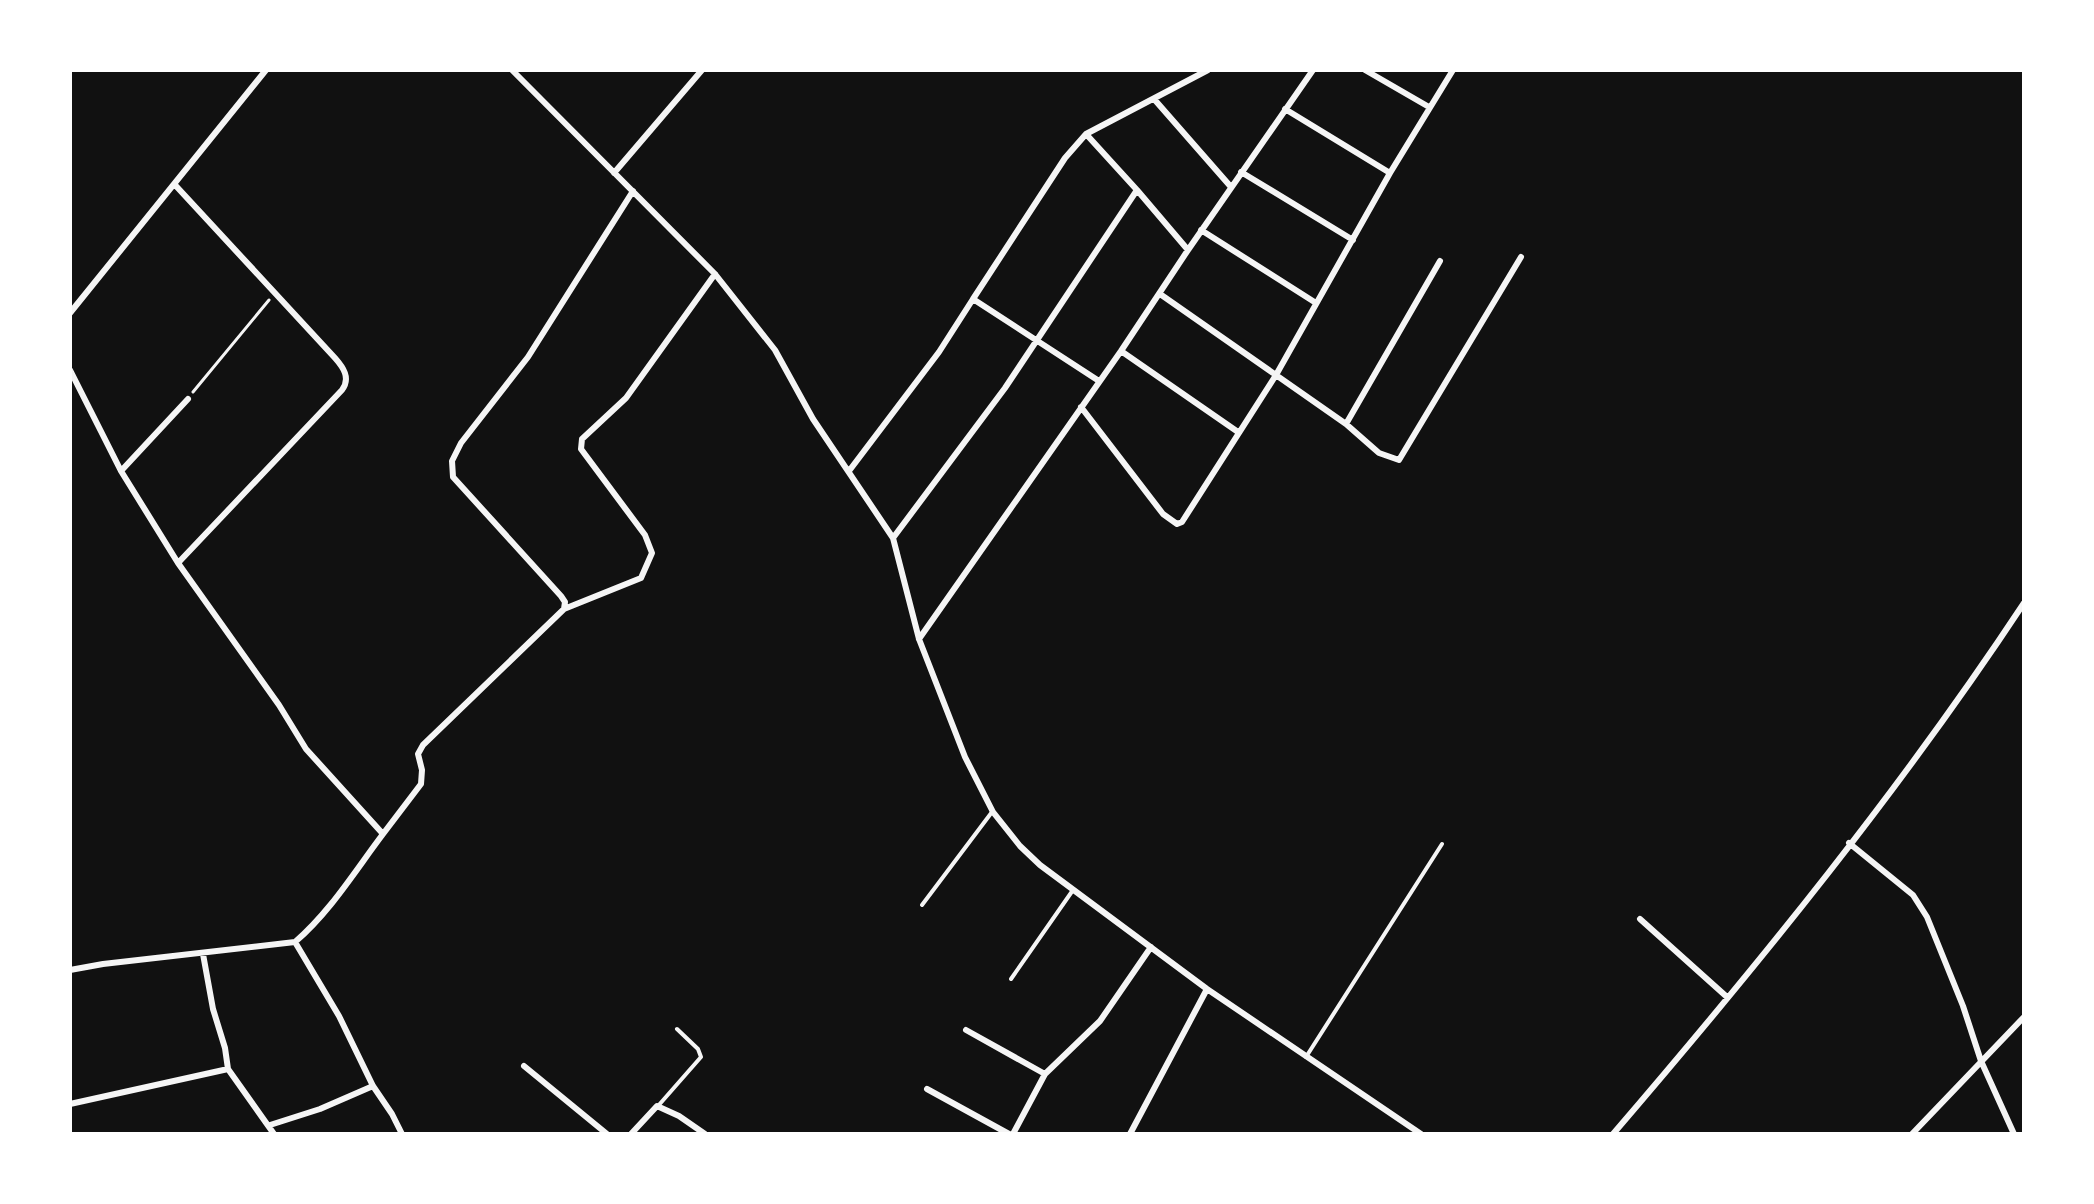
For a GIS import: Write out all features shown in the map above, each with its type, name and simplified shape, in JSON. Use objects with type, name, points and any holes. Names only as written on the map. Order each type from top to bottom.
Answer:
[{"type":"street","points":[[70,313],[176,186],[266,70]]},
{"type":"street","points":[[512,70],[714,274],[775,350],[813,419],[893,538],[919,639],[965,757],[993,812],[1020,846],[1073,890],[1207,989],[1421,1134]]},
{"type":"street","points":[[614,173],[702,70]]},
{"type":"street","points":[[849,471],[939,352],[1065,158],[1086,134],[1208,70]]},
{"type":"street","points":[[919,639],[1121,351],[1201,230],[1313,70]]},
{"type":"street","points":[[1365,70],[1429,107]]},
{"type":"street","points":[[1081,406],[1163,514],[1178,524],[1192,509],[1238,432],[1276,375],[1390,173],[1453,70]]},
{"type":"street","points":[[1155,99],[1231,187]]},
{"type":"street","points":[[1285,109],[1390,173]]},
{"type":"street","points":[[1086,134],[1188,250]]},
{"type":"street","points":[[1241,172],[1353,240]]},
{"type":"street","points":[[176,186],[342,366],[346,385],[178,563]]},
{"type":"street","points":[[893,538],[1038,339],[1137,190]]},
{"type":"street","points":[[564,609],[565,602],[561,596],[453,477],[452,461],[461,443],[528,357],[633,191]]},
{"type":"street","points":[[1201,230],[1316,303]]},
{"type":"street","points":[[1160,294],[1346,424],[1379,453],[1399,460],[1521,257]]},
{"type":"street","points":[[1346,424],[1440,261]]},
{"type":"street","points":[[70,970],[178,954],[203,954],[295,942],[324,913],[421,784],[420,749],[564,609],[641,578],[647,569],[652,553],[645,536],[590,463],[581,449],[582,439],[626,398],[714,274]]},
{"type":"street","points":[[973,299],[1038,339],[1099,381]]},
{"type":"street","points":[[1121,351],[1238,432]]},
{"type":"street","points":[[70,370],[121,471],[178,563],[279,705],[306,749],[383,834]]},
{"type":"street","points":[[121,471],[189,399]]},
{"type":"street","points":[[1613,1134],[1727,998],[1849,843],[1970,684],[2024,603]]},
{"type":"street","points":[[1849,843],[1913,895],[1927,917],[1963,1006],[1981,1061],[2014,1134]]},
{"type":"street","points":[[1640,919],[1727,998]]},
{"type":"street","points":[[295,942],[339,1016],[373,1086],[402,1134]]},
{"type":"street","points":[[927,1089],[1011,1134],[1045,1074],[1100,1021],[1151,947]]},
{"type":"street","points":[[203,954],[213,1009],[225,1048],[228,1070],[270,1125],[274,1134]]},
{"type":"street","points":[[1130,1134],[1207,989]]},
{"type":"street","points":[[1912,1134],[2024,1017]]},
{"type":"street","points":[[966,1030],[1045,1074]]},
{"type":"street","points":[[524,1066],[607,1134]]},
{"type":"street","points":[[70,1104],[228,1070]]},
{"type":"street","points":[[270,1125],[320,1110],[373,1086]]},
{"type":"street","points":[[631,1134],[657,1106],[678,1116],[705,1134]]},
{"type":"lane","points":[[922,905],[993,812]]},
{"type":"lane","points":[[1306,1057],[1442,844]]},
{"type":"lane","points":[[1011,979],[1073,890]]},
{"type":"lane","points":[[657,1106],[701,1057],[698,1049],[677,1029]]},
{"type":"path","points":[[189,399],[275,293]]}]
